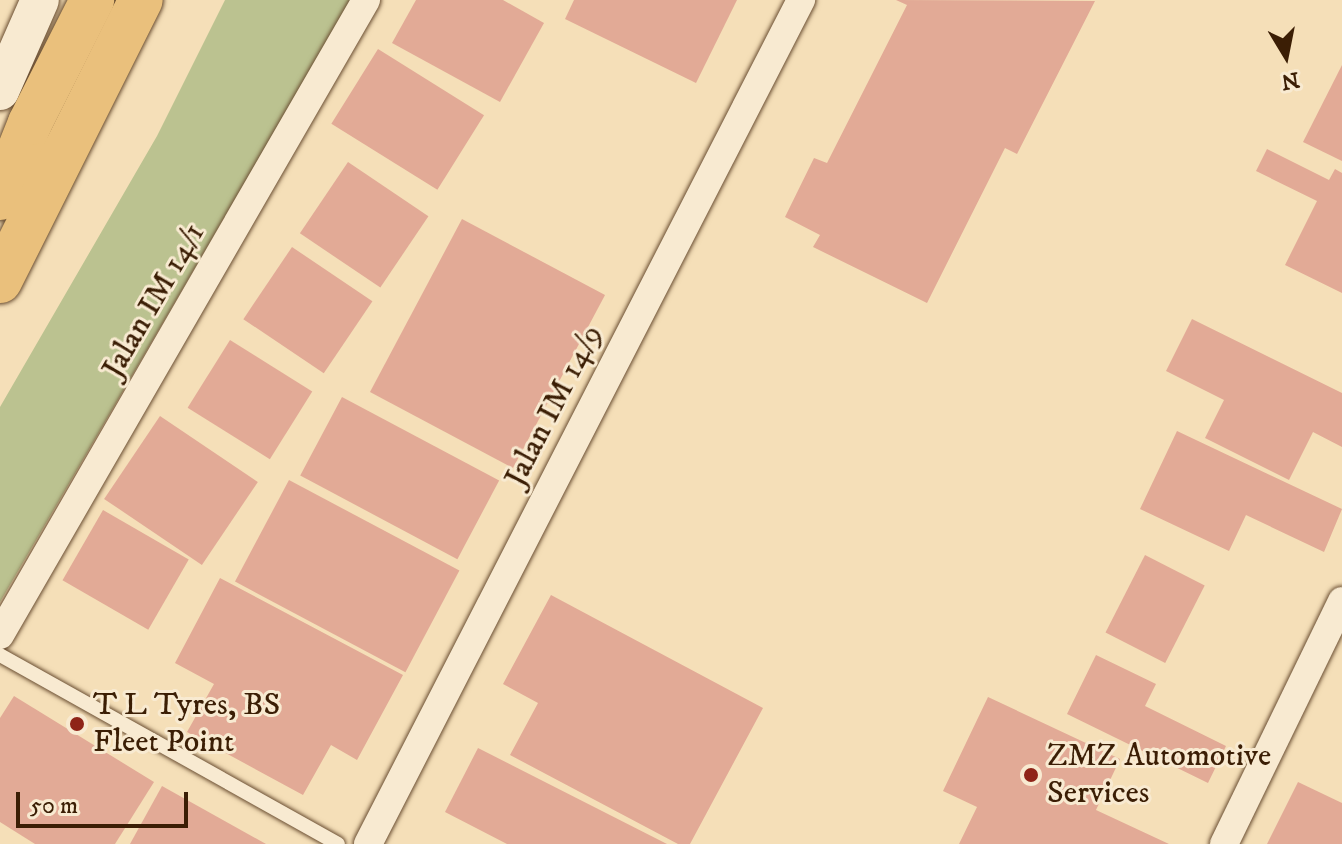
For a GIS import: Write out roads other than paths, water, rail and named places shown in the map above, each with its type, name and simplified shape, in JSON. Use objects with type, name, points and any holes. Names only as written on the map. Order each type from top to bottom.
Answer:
[{"type":"highway","points":[[0,198],[81,0]]},
{"type":"highway","points":[[30,123],[92,0]]},
{"type":"highway","points":[[0,281],[141,0]]},
{"type":"highway","points":[[25,235],[173,0]]},
{"type":"street","points":[[0,91],[40,0]]},
{"type":"street","name":"Jalan IM 14/1","points":[[0,635],[366,0]]},
{"type":"street","name":"Jalan IM 14/9","points":[[368,844],[801,0]]},
{"type":"street","points":[[1224,844],[1342,601]]},
{"type":"lane","points":[[0,655],[338,844]]},
{"type":"place","name":"T L Tyres, BS Fleet Point","points":[[77,724]]},
{"type":"place","name":"ZMZ Automotive Services","points":[[1031,775]]}]
